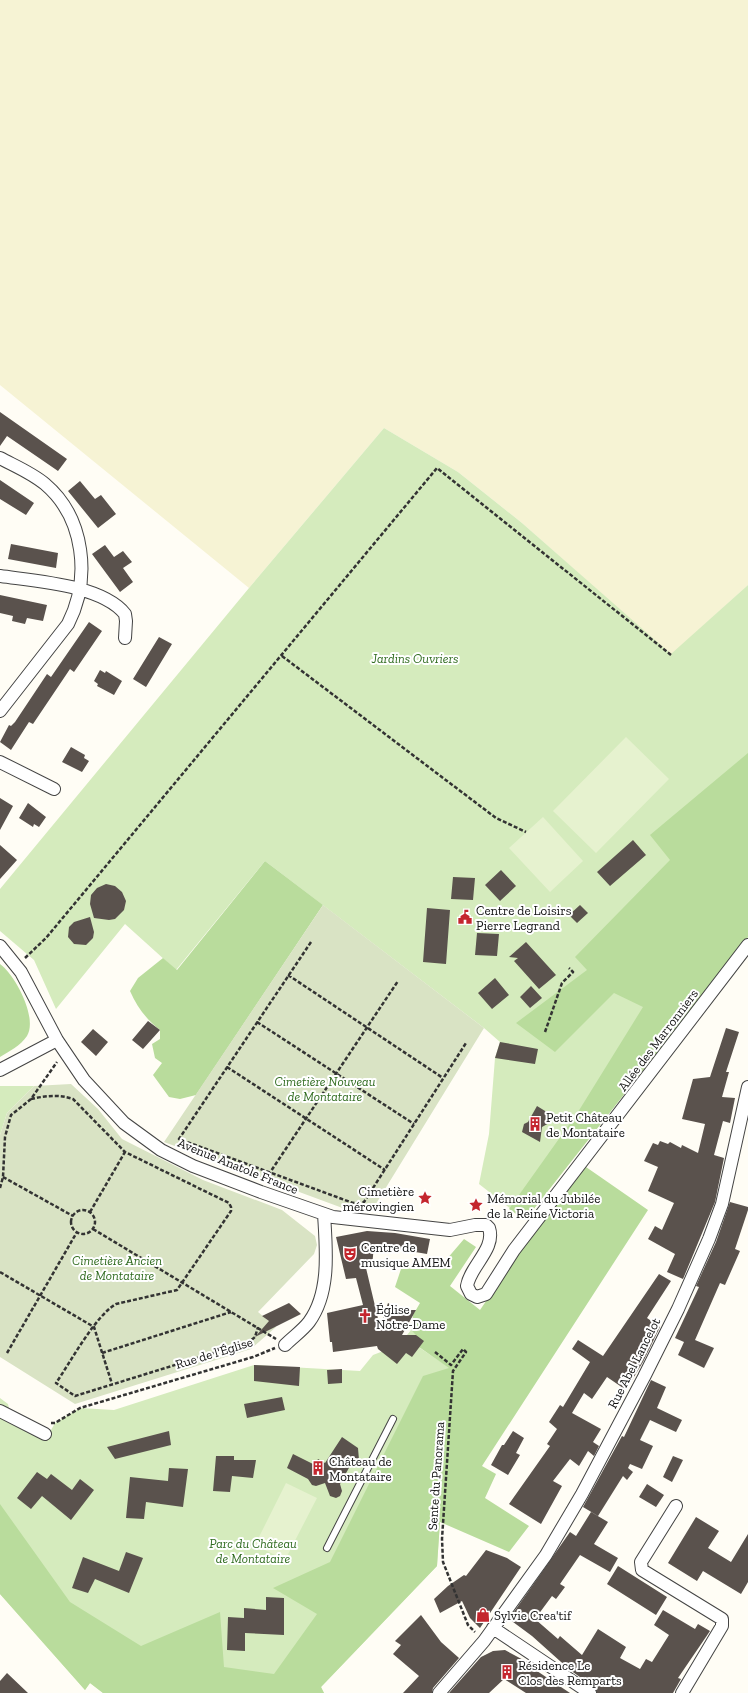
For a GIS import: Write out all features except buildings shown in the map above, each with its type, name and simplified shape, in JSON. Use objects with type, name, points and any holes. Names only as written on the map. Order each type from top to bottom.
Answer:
[{"type":"street","points":[[0,458],[44,484],[57,497],[69,514],[77,535],[82,557],[79,588],[71,618],[63,632],[0,711]]},
{"type":"street","points":[[0,576],[79,588],[92,592],[122,610],[126,621],[125,638]]},
{"type":"street","points":[[0,762],[54,789]]},
{"type":"street","name":"Allée des Marronniers","points":[[374,1222],[450,1230],[476,1225],[486,1225],[489,1228],[490,1239],[470,1274],[467,1286],[474,1296],[482,1297],[486,1294],[514,1250],[748,945]]},
{"type":"street","name":"Avenue Anatole France","points":[[0,946],[28,984],[64,1052],[93,1090],[124,1123],[141,1137],[182,1161],[261,1192],[324,1214],[374,1222]]},
{"type":"street","points":[[0,1070],[57,1040]]},
{"type":"street","name":"Rue Abel Lancelot","points":[[439,1693],[493,1628],[555,1540],[637,1390],[678,1309],[722,1204],[745,1119],[748,1087]]},
{"type":"street","points":[[285,1345],[309,1322],[320,1298],[326,1261],[324,1214]]},
{"type":"street","points":[[0,1411],[45,1434]]},
{"type":"street","points":[[676,1506],[641,1562],[642,1570],[722,1619],[722,1626],[682,1693]]},
{"type":"street","points":[[493,1628],[590,1693]]},
{"type":"lane","points":[[326,1548],[393,1419]]},
{"type":"path","points":[[16,966],[46,938],[437,468],[671,655]]},
{"type":"path","points":[[282,656],[496,818],[526,832]]},
{"type":"path","points":[[311,942],[179,1139],[353,1203],[364,1202],[466,1044]]},
{"type":"path","points":[[544,1032],[562,984],[573,972],[569,968]]},
{"type":"path","points":[[288,975],[443,1078]]},
{"type":"path","points":[[261,1192],[265,1179],[398,981]]},
{"type":"path","points":[[257,1022],[414,1124]]},
{"type":"path","points":[[0,1188],[5,1137],[11,1115],[31,1099],[64,1052]]},
{"type":"path","points":[[227,1067],[385,1170]]},
{"type":"path","points":[[31,1099],[44,1096],[64,1096],[73,1099],[125,1152],[229,1203],[232,1207],[231,1211],[177,1290],[116,1304],[106,1312],[94,1327],[56,1383],[76,1396],[249,1342],[255,1336],[258,1327]]},
{"type":"path","points":[[90,1212],[125,1152]]},
{"type":"path","points":[[2,1177],[73,1216]]},
{"type":"path","points":[[76,1232],[71,1222],[73,1216],[79,1211],[90,1212]]},
{"type":"path","points":[[76,1232],[87,1233],[93,1229],[95,1222],[90,1212]]},
{"type":"path","points":[[93,1229],[258,1327],[285,1345]]},
{"type":"path","points":[[7,1353],[76,1232]]},
{"type":"path","points":[[0,1272],[41,1294],[94,1327],[112,1384]]},
{"type":"path","points":[[102,1353],[231,1312]]},
{"type":"path","name":"Rue de l'Église","points":[[48,1422],[55,1423],[80,1408],[253,1357],[285,1345]]},
{"type":"path","name":"Sente du Panorama","points":[[435,1352],[451,1365],[462,1349],[466,1352],[453,1370],[442,1539],[443,1562],[468,1625]]},
{"type":"shaded area","points":[[0,0],[748,0],[748,585],[671,655],[522,523],[458,472],[384,428],[249,588],[0,385]]},
{"type":"green space","name":"Jardins Ouvriers","points":[[384,428],[458,472],[522,523],[671,654],[748,585],[748,937],[525,1220],[479,1184],[489,1134],[495,1058],[500,1042],[484,1028],[265,861],[176,970],[125,924],[56,1009],[34,960],[0,931],[0,889],[249,588]]},
{"type":"green space","points":[[626,737],[669,779],[596,853],[553,811]]},
{"type":"green space","points":[[748,753],[748,937],[525,1220],[509,1209],[578,1112],[643,1007],[614,993],[555,1052],[516,1023],[587,970],[575,957],[670,860],[650,835]]},
{"type":"green space","points":[[543,817],[583,861],[550,892],[509,848]]},
{"type":"green space","points":[[265,861],[323,905],[196,1095],[180,1099],[169,1097],[153,1075],[162,1063],[155,1058],[152,1044],[160,1039],[160,1030],[150,1022],[142,1012],[130,991],[138,978],[163,958],[177,970]]},
{"type":"green space","name":"Cimetière Nouveau de Montataire","points":[[323,905],[484,1028],[374,1207],[356,1213],[164,1142]]},
{"type":"green space","points":[[0,964],[12,977],[23,997],[30,1018],[30,1028],[27,1036],[21,1043],[0,1057]]},
{"type":"green space","name":"Cimetière Ancien de Montataire","points":[[71,1084],[98,1109],[122,1139],[203,1180],[282,1210],[315,1236],[317,1245],[314,1254],[258,1312],[276,1327],[251,1349],[75,1404],[0,1357],[0,1135],[7,1113],[34,1086]]},
{"type":"green space","points":[[0,1086],[34,1086],[7,1113],[0,1135]]},
{"type":"green space","points":[[586,1167],[648,1210],[482,1466],[496,1474],[485,1498],[529,1526],[509,1552],[440,1522],[437,1566],[321,1687],[324,1693],[103,1693],[90,1683],[85,1690],[0,1594],[0,1504],[70,1602],[141,1646],[220,1612],[224,1667],[274,1674],[317,1614],[273,1588],[330,1562],[423,1376],[449,1368],[419,1347],[416,1335],[411,1330],[413,1315],[420,1303],[395,1287],[401,1269],[440,1267],[464,1239],[476,1247],[450,1286],[480,1310],[518,1254]]},
{"type":"green space","name":"Parc du Château de Montataire","points":[[411,1330],[424,1341],[420,1348],[450,1368],[437,1566],[321,1687],[324,1693],[103,1693],[90,1683],[85,1690],[0,1594],[0,1398],[8,1404],[12,1421],[46,1439],[55,1423],[80,1408],[114,1410],[254,1365],[360,1371],[373,1355],[399,1345]]},
{"type":"green space","points":[[286,1483],[317,1498],[285,1560],[255,1545]]},
{"type":"place","name":"Centre de Loisirs Pierre Legrand","points":[[465,917]]},
{"type":"place","name":"Petit Château de Montataire","points":[[535,1124]]},
{"type":"place","name":"Cimetière mérovingien","points":[[425,1198]]},
{"type":"place","name":"Mémorial du Jubilée de la Reine Victoria","points":[[476,1205]]},
{"type":"place","name":"Centre de musique AMEM","points":[[350,1254]]},
{"type":"place","name":"Église Notre-Dame","points":[[365,1316]]},
{"type":"place","name":"Château de Montataire","points":[[318,1468]]},
{"type":"place","name":"Sylvie Crea'tif","points":[[483,1615]]},
{"type":"place","name":"Résidence Le Clos des Remparts","points":[[507,1672]]}]
